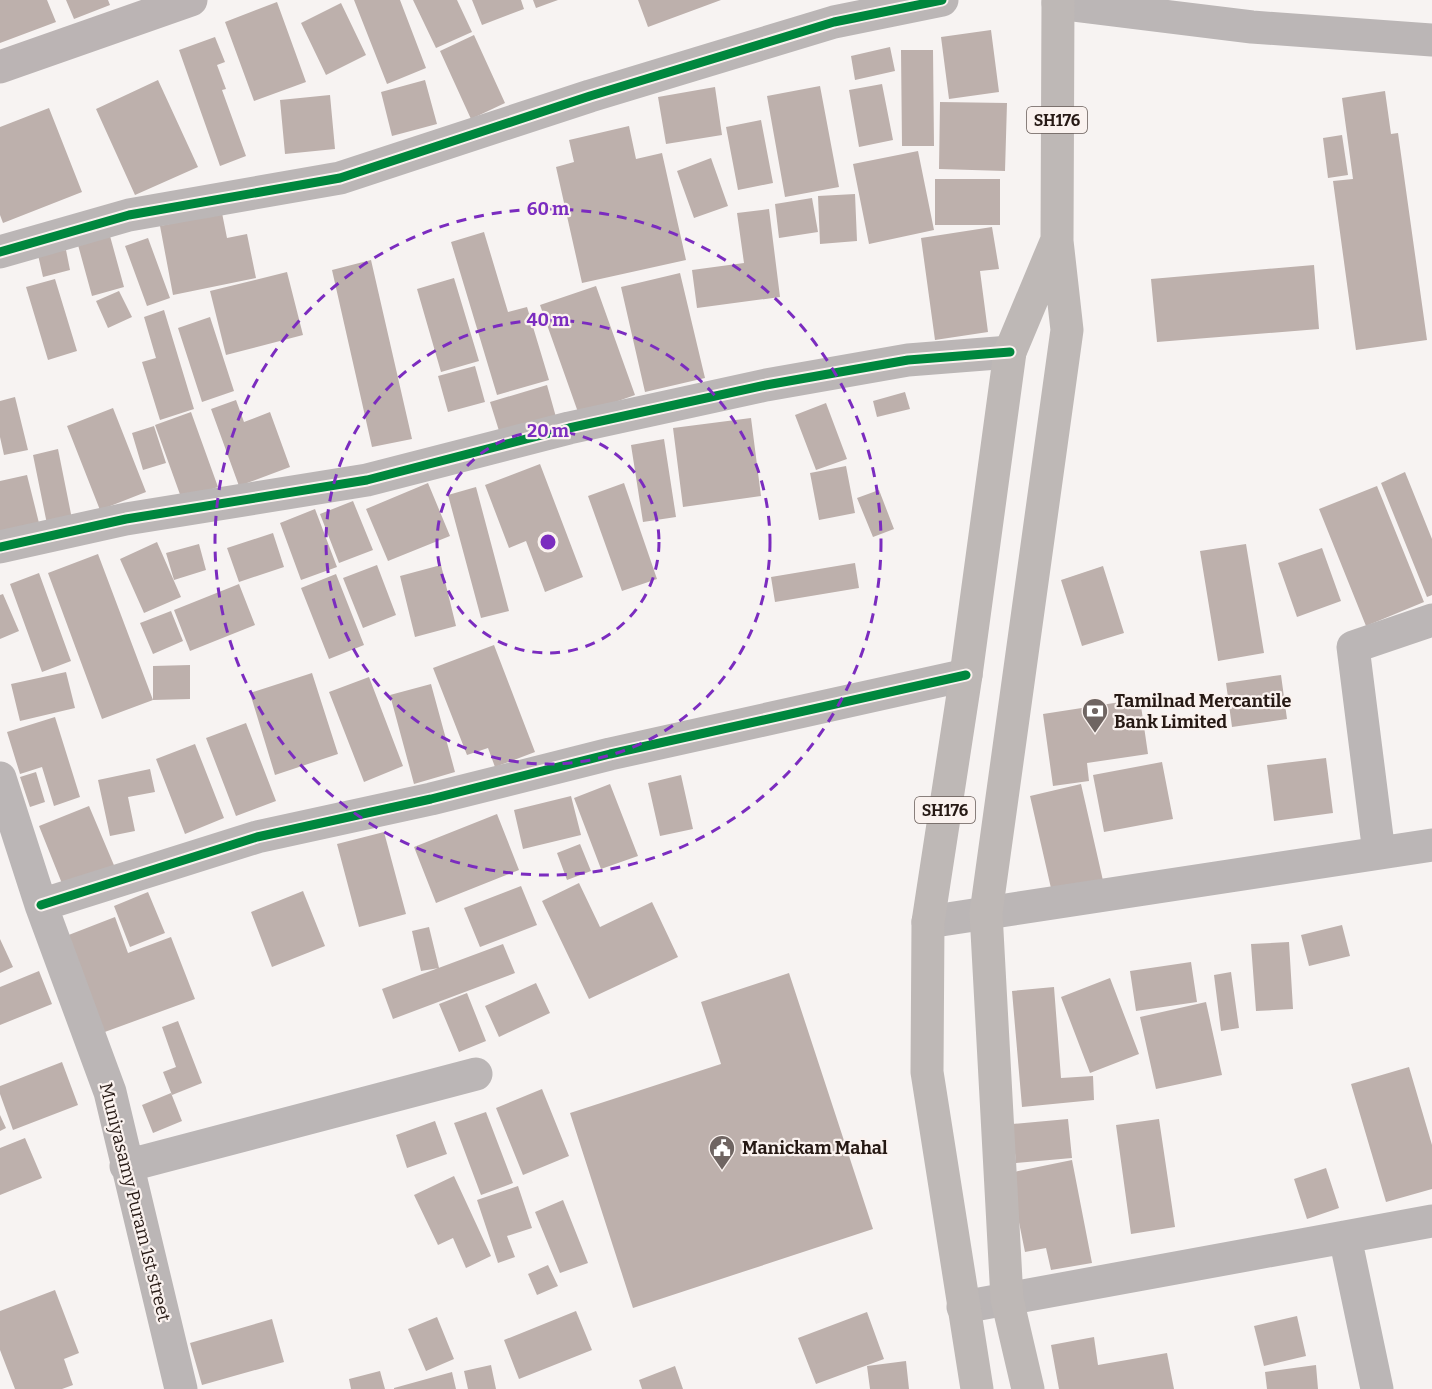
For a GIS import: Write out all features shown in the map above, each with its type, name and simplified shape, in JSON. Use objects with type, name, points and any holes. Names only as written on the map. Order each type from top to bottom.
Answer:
[{"type":"main road","points":[[0,67],[191,0]]},
{"type":"main road","name":"SH176","points":[[977,1389],[927,1072],[928,922],[966,675],[1010,352],[1057,241],[1058,2]]},
{"type":"main road","points":[[1028,1389],[1007,1299],[986,913],[1067,330],[1057,241]]},
{"type":"street","points":[[0,252],[129,215],[340,178],[590,96],[834,22],[942,0]]},
{"type":"street","points":[[1058,2],[1252,27],[1432,40]]},
{"type":"street","points":[[0,547],[126,519],[367,480],[569,428],[766,385],[908,360],[1010,352]]},
{"type":"street","points":[[1379,853],[1353,647],[1432,620]]},
{"type":"street","points":[[41,905],[257,837],[431,799],[610,754],[966,675]]},
{"type":"street","name":"Muniyasamy Puram 1st street","points":[[0,778],[41,905],[110,1092],[181,1389]]},
{"type":"street","points":[[928,922],[1432,845]]},
{"type":"street","points":[[126,1166],[476,1074]]},
{"type":"street","points":[[963,1307],[1432,1221]]},
{"type":"street","points":[[1345,1237],[1377,1389]]},
{"type":"building","points":[[0,0],[47,0],[56,22],[0,43]]},
{"type":"building","points":[[66,0],[108,0],[110,5],[74,19]]},
{"type":"building","points":[[354,0],[400,0],[426,68],[387,84]]},
{"type":"building","points":[[413,0],[457,0],[472,32],[436,48]]},
{"type":"building","points":[[472,0],[521,0],[524,9],[482,25]]},
{"type":"building","points":[[533,0],[558,0],[536,8]]},
{"type":"building","points":[[638,0],[721,0],[648,27]]},
{"type":"building","points":[[277,2],[306,82],[254,101],[225,22]]},
{"type":"building","points":[[341,3],[366,55],[326,75],[301,23]]},
{"type":"building","points":[[991,30],[999,92],[949,99],[941,37]]},
{"type":"building","points":[[474,35],[505,103],[471,119],[440,51]]},
{"type":"building","points":[[215,37],[225,62],[217,65],[226,89],[222,90],[246,156],[220,166],[179,50]]},
{"type":"building","points":[[890,47],[895,71],[855,80],[851,56]]},
{"type":"building","points":[[901,50],[933,50],[934,146],[902,146]]},
{"type":"building","points":[[158,80],[198,167],[135,195],[96,109]]},
{"type":"building","points":[[425,80],[437,124],[392,136],[381,92]]},
{"type":"building","points":[[882,84],[893,140],[859,147],[849,90]]},
{"type":"building","points":[[820,86],[839,187],[785,197],[767,96]]},
{"type":"building","points":[[715,87],[722,135],[666,144],[658,97]]},
{"type":"building","points":[[1385,91],[1391,134],[1398,133],[1427,340],[1356,350],[1333,181],[1353,179],[1342,98]]},
{"type":"building","points":[[330,95],[335,149],[285,154],[280,100]]},
{"type":"building","points":[[940,102],[1007,103],[1005,171],[939,169]]},
{"type":"building","points":[[49,108],[82,192],[3,223],[0,215],[0,127]]},
{"type":"building","points":[[761,120],[773,183],[738,190],[726,127]]},
{"type":"building","points":[[629,126],[636,159],[662,153],[686,260],[582,283],[556,167],[574,162],[569,140]]},
{"type":"building","points":[[1342,135],[1348,175],[1328,178],[1323,138]]},
{"type":"building","points":[[918,151],[934,230],[869,244],[853,164]]},
{"type":"building","points":[[711,158],[728,206],[694,218],[677,171]]},
{"type":"building","points":[[935,179],[1000,179],[1000,225],[935,225]]},
{"type":"building","points":[[855,194],[857,241],[820,244],[818,196]]},
{"type":"building","points":[[812,198],[818,232],[779,238],[775,204]]},
{"type":"building","points":[[769,209],[780,297],[697,308],[692,270],[744,263],[737,213]]},
{"type":"building","points":[[222,213],[227,238],[247,234],[256,278],[173,295],[160,226]]},
{"type":"building","points":[[992,227],[999,269],[980,271],[988,332],[935,340],[921,238]]},
{"type":"building","points":[[484,232],[508,312],[527,307],[549,380],[497,395],[451,242]]},
{"type":"building","points":[[110,236],[124,287],[92,296],[78,245]]},
{"type":"building","points":[[148,238],[170,298],[147,306],[125,246]]},
{"type":"building","points":[[66,250],[70,270],[43,277],[38,255]]},
{"type":"building","points":[[371,260],[412,439],[372,447],[332,270]]},
{"type":"building","points":[[1314,265],[1319,329],[1157,342],[1151,279]]},
{"type":"building","points":[[287,272],[303,335],[226,355],[210,291]]},
{"type":"building","points":[[680,273],[705,378],[645,392],[621,287]]},
{"type":"building","points":[[454,278],[479,361],[441,372],[417,289]]},
{"type":"building","points":[[55,279],[77,351],[48,360],[26,287]]},
{"type":"building","points":[[596,286],[635,395],[579,415],[540,305]]},
{"type":"building","points":[[119,291],[132,317],[108,328],[96,301]]},
{"type":"building","points":[[164,310],[194,409],[160,420],[142,362],[156,358],[144,317]]},
{"type":"building","points":[[210,317],[234,391],[202,402],[178,328]]},
{"type":"building","points":[[475,366],[485,402],[448,412],[438,376]]},
{"type":"building","points":[[547,385],[556,417],[500,434],[490,402]]},
{"type":"building","points":[[905,392],[910,409],[877,417],[873,401]]},
{"type":"building","points":[[15,397],[28,450],[4,455],[0,437],[0,401]]},
{"type":"building","points":[[236,400],[244,422],[270,412],[290,467],[239,486],[211,409]]},
{"type":"building","points":[[826,403],[847,459],[816,470],[795,415]]},
{"type":"building","points":[[113,408],[146,492],[100,510],[67,426]]},
{"type":"building","points":[[191,412],[218,487],[182,500],[155,425]]},
{"type":"building","points":[[751,418],[761,496],[683,507],[673,428]]},
{"type":"building","points":[[154,426],[166,463],[143,470],[132,433]]},
{"type":"building","points":[[664,439],[676,517],[643,522],[631,445]]},
{"type":"building","points":[[58,449],[72,519],[47,524],[33,455]]},
{"type":"building","points":[[540,464],[583,577],[545,592],[526,541],[509,548],[485,485]]},
{"type":"building","points":[[846,466],[855,513],[819,520],[810,473]]},
{"type":"building","points":[[1405,472],[1432,539],[1432,595],[1427,597],[1381,483]]},
{"type":"building","points":[[27,475],[39,523],[0,533],[0,481]]},
{"type":"building","points":[[428,483],[450,536],[388,561],[366,509]]},
{"type":"building","points":[[624,483],[657,579],[622,591],[588,496]]},
{"type":"building","points":[[1377,486],[1424,602],[1366,626],[1319,509]]},
{"type":"building","points":[[476,487],[509,611],[481,618],[448,495]]},
{"type":"building","points":[[879,490],[894,529],[873,537],[857,498]]},
{"type":"building","points":[[353,501],[373,550],[339,563],[320,514]]},
{"type":"building","points":[[315,509],[337,567],[301,580],[280,523]]},
{"type":"building","points":[[273,533],[284,567],[239,582],[227,548]]},
{"type":"building","points":[[157,542],[181,597],[144,613],[120,559]]},
{"type":"building","points":[[199,544],[206,570],[174,580],[166,553]]},
{"type":"building","points":[[1246,544],[1264,653],[1218,661],[1200,551]]},
{"type":"building","points":[[1322,548],[1341,601],[1297,617],[1278,563]]},
{"type":"building","points":[[98,554],[153,700],[102,719],[48,573]]},
{"type":"building","points":[[855,563],[859,588],[775,602],[771,577]]},
{"type":"building","points":[[377,565],[396,615],[363,628],[343,578]]},
{"type":"building","points":[[441,565],[456,626],[415,637],[400,576]]},
{"type":"building","points":[[1103,566],[1124,633],[1082,646],[1061,580]]},
{"type":"building","points":[[39,573],[71,661],[42,672],[10,584]]},
{"type":"building","points":[[336,574],[364,645],[329,659],[301,588]]},
{"type":"building","points":[[239,584],[255,625],[190,651],[174,610]]},
{"type":"building","points":[[3,594],[19,631],[0,639],[0,595]]},
{"type":"building","points":[[171,611],[183,641],[153,654],[140,623]]},
{"type":"building","points":[[494,645],[535,752],[495,767],[488,748],[467,755],[433,668]]},
{"type":"building","points":[[190,665],[190,699],[153,700],[153,666]]},
{"type":"building","points":[[66,672],[75,708],[20,721],[11,684]]},
{"type":"building","points":[[312,673],[338,754],[275,775],[250,693]]},
{"type":"building","points":[[1281,675],[1287,719],[1232,727],[1226,683]]},
{"type":"building","points":[[369,677],[403,766],[364,782],[329,692]]},
{"type":"building","points":[[431,684],[455,772],[414,784],[390,695]]},
{"type":"building","name":"Tamilnad Mercantile Bank Limited","points":[[1140,699],[1148,754],[1087,763],[1089,781],[1053,786],[1043,714]]},
{"type":"building","points":[[55,717],[80,797],[54,806],[42,767],[20,774],[7,732]]},
{"type":"building","points":[[246,723],[276,801],[236,816],[206,738]]},
{"type":"building","points":[[195,744],[224,818],[185,834],[156,759]]},
{"type":"building","points":[[1326,758],[1333,813],[1274,821],[1267,765]]},
{"type":"building","points":[[1162,762],[1173,819],[1104,832],[1093,775]]},
{"type":"building","points":[[150,769],[155,792],[128,797],[135,831],[110,836],[98,780]]},
{"type":"building","points":[[36,772],[45,802],[30,807],[20,777]]},
{"type":"building","points":[[681,775],[693,829],[660,836],[648,783]]},
{"type":"building","points":[[610,784],[638,856],[601,869],[574,798]]},
{"type":"building","points":[[1081,784],[1104,885],[1053,897],[1030,796]]},
{"type":"building","points":[[571,796],[581,835],[523,849],[514,810]]},
{"type":"building","points":[[89,806],[116,870],[65,891],[39,826]]},
{"type":"building","points":[[497,814],[519,870],[436,903],[414,847]]},
{"type":"building","points":[[384,832],[406,914],[359,927],[337,844]]},
{"type":"building","points":[[580,844],[591,871],[567,880],[557,853]]},
{"type":"building","points":[[579,883],[600,927],[652,902],[678,957],[589,999],[542,901]]},
{"type":"building","points":[[521,886],[537,925],[480,947],[464,908]]},
{"type":"building","points":[[303,891],[325,946],[272,967],[251,912]]},
{"type":"building","points":[[148,892],[165,933],[130,947],[114,906]]},
{"type":"building","points":[[115,917],[128,953],[171,937],[195,999],[102,1033],[66,936]]},
{"type":"building","points":[[1342,925],[1350,956],[1309,966],[1301,935]]},
{"type":"building","points":[[429,927],[439,968],[421,971],[412,931]]},
{"type":"building","points":[[0,939],[13,967],[0,973]]},
{"type":"building","points":[[1289,942],[1293,1009],[1256,1011],[1251,944]]},
{"type":"building","points":[[503,944],[515,973],[393,1019],[382,989]]},
{"type":"building","points":[[1191,962],[1197,1002],[1136,1011],[1130,971]]},
{"type":"building","points":[[39,971],[52,1004],[0,1025],[0,987]]},
{"type":"building","points":[[1231,972],[1239,1028],[1221,1031],[1214,975]]},
{"type":"building","name":"Manickam Mahal","points":[[789,973],[873,1229],[633,1308],[570,1113],[721,1064],[701,1002]]},
{"type":"building","points":[[1110,978],[1139,1054],[1090,1073],[1061,997]]},
{"type":"building","points":[[536,983],[550,1013],[499,1037],[485,1006]]},
{"type":"building","points":[[1054,987],[1061,1078],[1093,1076],[1094,1100],[1022,1107],[1012,991]]},
{"type":"building","points":[[467,993],[486,1041],[459,1052],[439,1004]]},
{"type":"building","points":[[1206,1002],[1222,1075],[1156,1089],[1140,1017]]},
{"type":"building","points":[[178,1021],[202,1083],[172,1095],[163,1072],[176,1067],[162,1027]]},
{"type":"building","points":[[62,1062],[78,1105],[13,1130],[0,1094],[0,1086]]},
{"type":"building","points":[[1409,1067],[1432,1145],[1432,1189],[1386,1202],[1351,1084]]},
{"type":"building","points":[[542,1089],[569,1156],[523,1175],[496,1108]]},
{"type":"building","points":[[171,1093],[182,1121],[153,1133],[142,1105]]},
{"type":"building","points":[[486,1112],[513,1183],[481,1195],[454,1123]]},
{"type":"building","points":[[0,1115],[6,1128],[0,1131]]},
{"type":"building","points":[[1068,1119],[1072,1158],[1016,1163],[1012,1124]]},
{"type":"building","points":[[1159,1119],[1175,1227],[1131,1234],[1116,1125]]},
{"type":"building","points":[[435,1121],[447,1154],[407,1168],[396,1135]]},
{"type":"building","points":[[25,1138],[42,1178],[0,1195],[0,1148]]},
{"type":"building","points":[[1072,1160],[1092,1263],[1051,1270],[1046,1248],[1025,1252],[1009,1173]]},
{"type":"building","points":[[1326,1168],[1339,1208],[1307,1219],[1294,1179]]},
{"type":"building","points":[[454,1176],[491,1256],[466,1268],[453,1238],[438,1245],[414,1195]]},
{"type":"building","points":[[518,1186],[532,1228],[507,1236],[515,1257],[498,1263],[477,1200]]},
{"type":"building","points":[[563,1200],[588,1263],[560,1273],[535,1212]]},
{"type":"building","points":[[548,1265],[558,1286],[537,1295],[528,1274]]},
{"type":"building","points":[[55,1290],[79,1353],[64,1359],[73,1385],[62,1389],[15,1389],[0,1350],[0,1311]]},
{"type":"building","points":[[576,1311],[592,1350],[519,1379],[504,1340]]},
{"type":"building","points":[[867,1312],[884,1359],[816,1384],[798,1338]]},
{"type":"building","points":[[1297,1316],[1306,1356],[1264,1366],[1254,1326]]},
{"type":"building","points":[[437,1317],[454,1359],[426,1371],[408,1329]]},
{"type":"building","points":[[272,1319],[284,1362],[202,1385],[190,1343]]},
{"type":"building","points":[[1094,1337],[1098,1365],[1167,1353],[1174,1389],[1059,1389],[1051,1345]]},
{"type":"building","points":[[906,1361],[909,1389],[870,1389],[867,1366]]},
{"type":"building","points":[[491,1365],[496,1389],[468,1389],[464,1371]]},
{"type":"building","points":[[1316,1365],[1318,1389],[1267,1389],[1265,1372]]},
{"type":"building","points":[[675,1366],[683,1389],[642,1389],[639,1380]]},
{"type":"building","points":[[380,1371],[385,1389],[351,1389],[349,1379]]},
{"type":"building","points":[[452,1372],[456,1389],[394,1389],[394,1388]]},
{"type":"cycle path","points":[[0,252],[129,215],[340,178],[590,96],[834,22],[942,0]]},
{"type":"cycle path","points":[[0,547],[126,519],[367,480],[569,428],[766,385],[908,360],[1010,352]]},
{"type":"cycle path","points":[[41,905],[257,837],[431,799],[610,754],[966,675]]},
{"type":"place","name":"Tamilnad Mercantile Bank Limited","points":[[1095,734]]},
{"type":"place","name":"Manickam Mahal","points":[[722,1171]]}]
